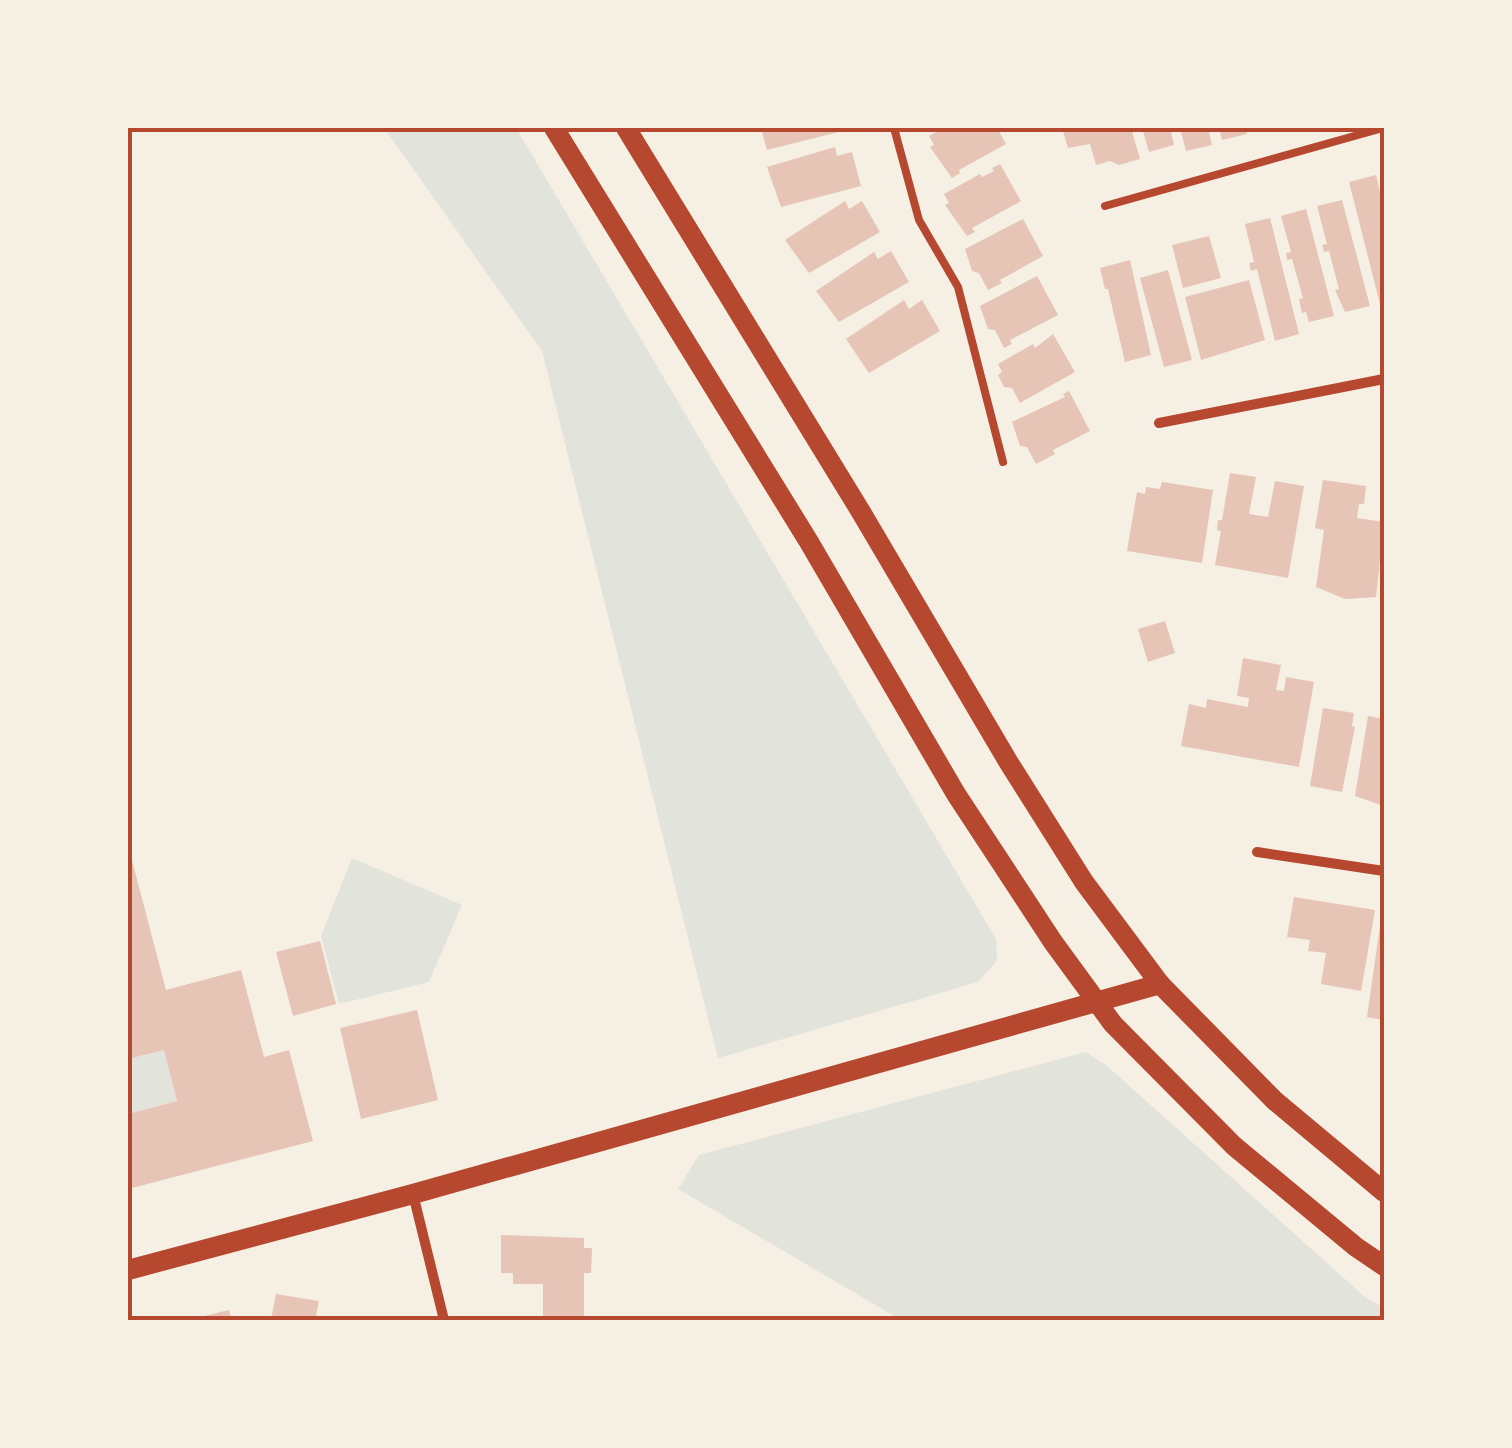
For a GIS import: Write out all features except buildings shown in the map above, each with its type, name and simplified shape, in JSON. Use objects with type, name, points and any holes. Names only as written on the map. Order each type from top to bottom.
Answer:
[{"type":"main road","points":[[554,128],[809,542],[956,794],[1034,916],[1113,1024],[1234,1146],[1384,1266]]},
{"type":"main road","points":[[626,128],[852,496],[1008,763],[1084,882],[1160,984],[1276,1101],[1384,1192]]},
{"type":"main road","points":[[128,1270],[1160,984]]},
{"type":"street","points":[[1159,423],[1384,379]]},
{"type":"street","points":[[1257,852],[1384,871]]},
{"type":"street","points":[[413,1194],[444,1320]]},
{"type":"lane","points":[[894,128],[919,220],[958,287],[1003,462]]},
{"type":"lane","points":[[1104,206],[1383,128]]},
{"type":"shaded area","points":[[384,128],[516,128],[996,939],[997,961],[978,982],[718,1058],[542,351]]},
{"type":"shaded area","points":[[352,858],[462,905],[429,982],[339,1004],[321,936]]},
{"type":"shaded area","points":[[164,1050],[177,1101],[128,1114],[128,1059]]},
{"type":"shaded area","points":[[1086,1052],[1106,1065],[1365,1297],[1384,1308],[1384,1320],[901,1320],[678,1189],[699,1155]]}]
